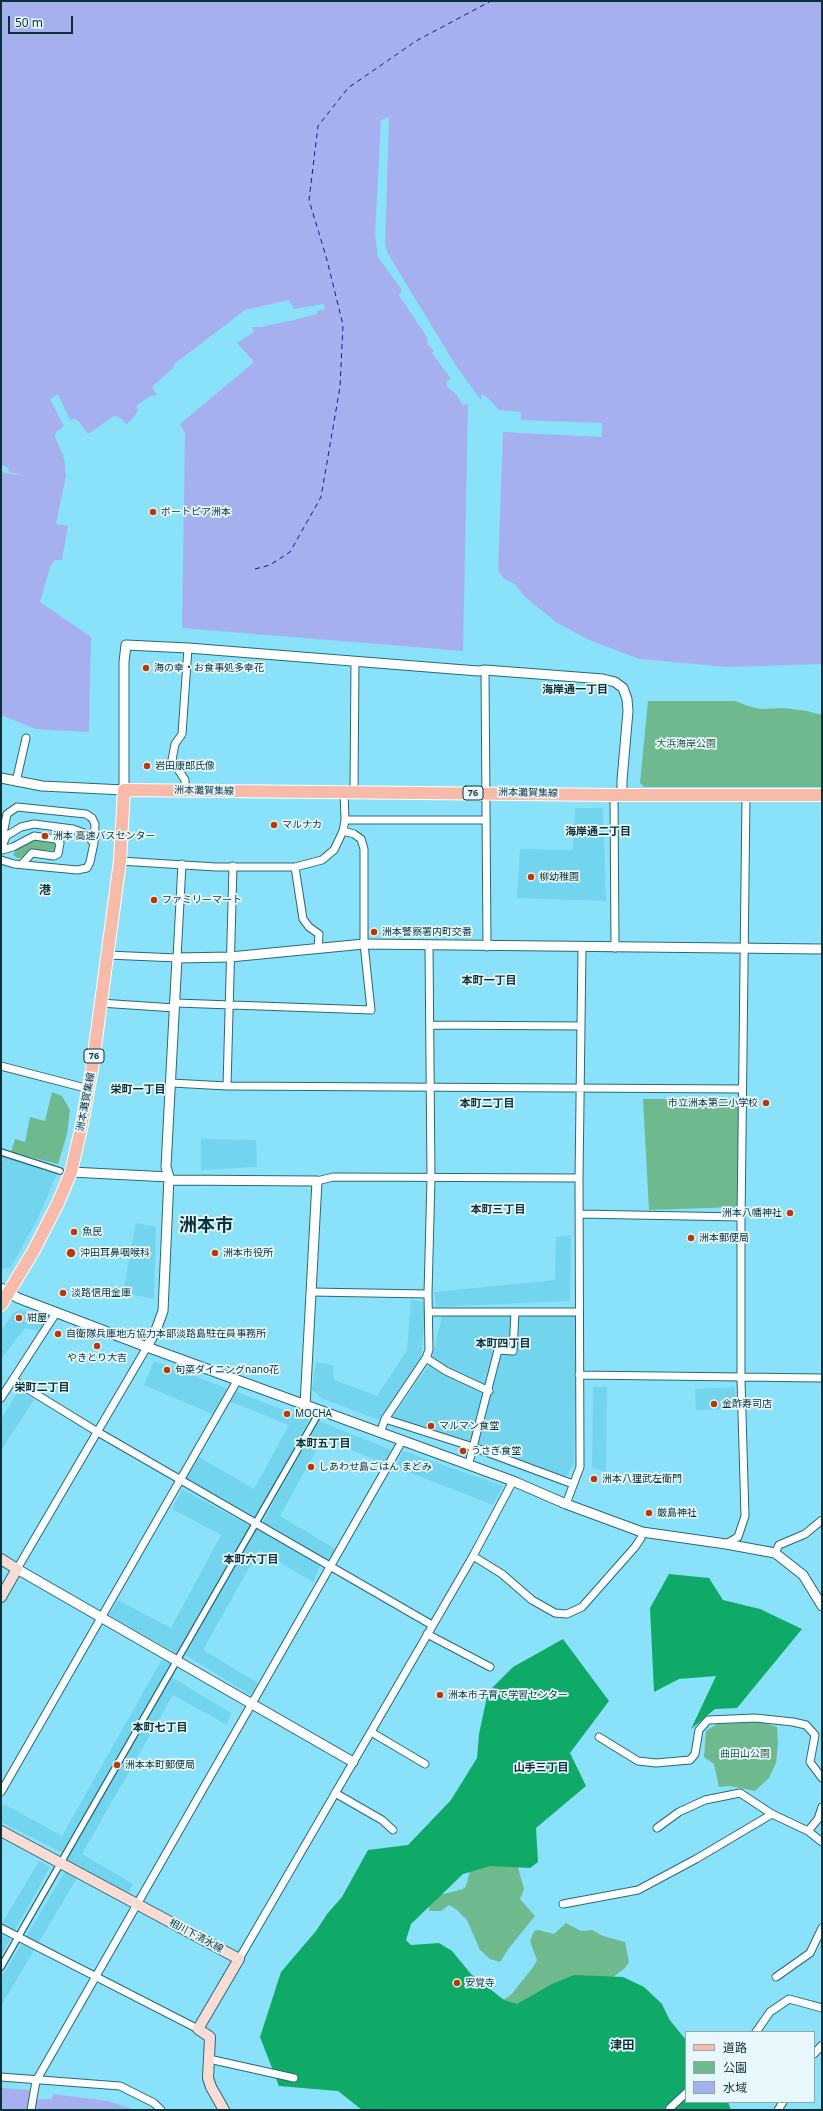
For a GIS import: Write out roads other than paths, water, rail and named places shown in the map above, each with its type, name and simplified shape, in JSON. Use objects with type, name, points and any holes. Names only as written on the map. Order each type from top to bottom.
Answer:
[{"type":"main road","name":"洲本灘賀集線","points":[[1,1305],[5,1291],[44,1232],[65,1171],[89,1089],[120,860],[124,790],[618,795],[822,795]]},
{"type":"main road","points":[[1,1559],[17,1569],[1,1597]]},
{"type":"main road","name":"相川下清水線","points":[[1,1831],[61,1862],[239,1960]]},
{"type":"main road","points":[[224,2110],[208,2078],[210,2037],[198,2029],[239,1960]]},
{"type":"street","points":[[1,778],[42,786],[124,790],[124,662],[126,645],[188,648],[478,671],[485,670],[603,679],[615,682],[623,688],[627,699],[628,710],[622,780],[618,795],[615,948]]},
{"type":"street","points":[[185,790],[185,780],[172,760],[175,744],[182,734],[188,648]]},
{"type":"street","points":[[120,860],[182,864],[295,867],[322,860],[329,856],[334,850],[343,831],[346,820],[349,792],[355,661]]},
{"type":"street","points":[[485,670],[487,756],[485,793],[487,947]]},
{"type":"street","points":[[16,782],[26,738]]},
{"type":"street","points":[[726,1544],[738,1537],[745,1516],[741,1377],[741,1217],[746,795]]},
{"type":"street","points":[[1,841],[7,814],[17,807],[86,814],[92,818],[95,824],[94,843],[90,862],[87,868],[77,870],[22,864],[1,860]]},
{"type":"street","points":[[346,820],[486,820]]},
{"type":"street","points":[[1,850],[6,836],[21,826],[34,824],[73,829],[84,833],[94,843]]},
{"type":"street","points":[[100,1003],[176,1006],[229,1005],[371,1010],[364,944],[364,849],[360,839],[354,834],[343,831]]},
{"type":"street","points":[[1,850],[13,847],[34,836],[56,839],[60,843],[58,854],[54,856],[32,853],[22,864]]},
{"type":"street","points":[[182,864],[176,1006],[166,1167],[169,1178],[163,1311],[160,1324],[96,1431],[17,1569],[102,1616],[353,1762]]},
{"type":"street","points":[[227,1086],[233,866]]},
{"type":"street","points":[[295,867],[301,911],[308,927],[319,934],[318,948]]},
{"type":"street","points":[[108,956],[177,958],[230,957],[364,944],[487,947],[822,949]]},
{"type":"street","points":[[380,1433],[385,1419],[426,1358],[429,1350],[428,1294],[431,1178],[429,1088],[429,946]]},
{"type":"street","points":[[566,1504],[580,1467],[578,1214],[582,948]]},
{"type":"street","points":[[430,1025],[580,1026]]},
{"type":"street","points":[[1,1066],[89,1089]]},
{"type":"street","points":[[171,1083],[227,1086],[742,1089]]},
{"type":"street","points":[[1,1152],[65,1171],[169,1178],[317,1181],[333,1177],[579,1178]]},
{"type":"street","points":[[305,1405],[317,1181]]},
{"type":"street","points":[[578,1214],[741,1217]]},
{"type":"street","points":[[5,1291],[56,1313],[147,1348],[513,1481],[566,1504],[642,1532],[726,1544],[775,1553],[803,1576],[822,1606]]},
{"type":"street","points":[[311,1292],[428,1294]]},
{"type":"street","points":[[429,1312],[579,1312]]},
{"type":"street","points":[[470,1458],[489,1391],[498,1350],[513,1351],[515,1312]]},
{"type":"street","points":[[1,1398],[56,1313]]},
{"type":"street","points":[[426,1358],[446,1371],[489,1391]]},
{"type":"street","points":[[579,1375],[822,1378]]},
{"type":"street","points":[[13,1380],[96,1431],[432,1625]]},
{"type":"street","points":[[1,1792],[182,1480],[237,1381]]},
{"type":"street","points":[[1,1967],[316,1418]]},
{"type":"street","points":[[385,1419],[573,1484]]},
{"type":"street","points":[[32,2110],[36,2081],[402,1441]]},
{"type":"street","points":[[239,1960],[473,1556],[513,1481]]},
{"type":"street","points":[[775,1553],[779,1545],[805,1534],[822,1520]]},
{"type":"street","points":[[473,1556],[502,1574],[532,1600],[556,1613],[567,1614],[582,1607],[635,1547],[641,1538],[642,1532]]},
{"type":"street","points":[[427,1634],[490,1667]]},
{"type":"street","points":[[599,1737],[638,1761],[656,1763],[690,1760],[695,1754],[699,1730],[708,1720],[755,1718],[793,1722],[806,1725],[815,1735],[810,1762],[822,1778]]},
{"type":"street","points":[[371,1732],[425,1764]]},
{"type":"street","points":[[335,1792],[382,1820],[394,1830]]},
{"type":"street","points":[[657,1828],[679,1812],[705,1800],[740,1793],[772,1814],[808,1831],[822,1842]]},
{"type":"street","points":[[808,1831],[818,1819],[822,1807]]},
{"type":"street","points":[[563,1904],[638,1890],[696,1859],[772,1814]]},
{"type":"street","points":[[1,1928],[198,2029]]},
{"type":"street","points":[[776,1977],[810,1954],[822,1928]]},
{"type":"street","points":[[757,2031],[770,2012],[789,1999],[822,2008]]},
{"type":"street","points":[[815,2053],[822,2045]]},
{"type":"street","points":[[209,2059],[294,2078]]},
{"type":"street","points":[[1,2077],[36,2081],[120,2086],[154,2103],[161,2110]]},
{"type":"street","points":[[670,2108],[685,2094]]},
{"type":"water","points":[[1,1],[822,1],[822,664],[729,667],[639,659],[587,639],[556,622],[525,597],[515,584],[504,579],[498,571],[503,432],[602,437],[602,423],[521,420],[521,412],[499,410],[482,394],[481,400],[456,366],[388,254],[385,245],[389,117],[381,120],[375,235],[378,257],[402,290],[399,295],[427,337],[428,345],[434,351],[432,353],[451,379],[446,382],[448,388],[456,394],[463,405],[468,404],[463,651],[182,628],[185,433],[180,424],[254,362],[237,343],[254,332],[252,327],[260,327],[294,320],[317,314],[317,311],[325,309],[324,304],[294,309],[289,300],[245,310],[173,365],[174,367],[152,387],[157,395],[150,396],[136,406],[138,410],[135,416],[127,424],[120,418],[114,416],[90,433],[87,433],[79,422],[75,419],[70,420],[58,394],[50,399],[64,426],[56,432],[55,436],[64,458],[66,476],[56,524],[68,526],[62,560],[55,560],[50,567],[40,602],[91,637],[89,732],[36,729],[1,715],[1,472],[25,476],[9,472],[8,468],[1,464]]},
{"type":"water","points":[[1,2088],[34,2090],[29,2110],[1,2110]]},
{"type":"water","points":[[53,2094],[108,2101],[135,2110],[50,2110]]},
{"type":"waterway","points":[[1,2109],[74,2106],[95,2110]]},
{"type":"place","name":"ポートピア洲本","points":[[153,512]]},
{"type":"place","name":"海の幸・お食事処多幸花","points":[[146,668]]},
{"type":"place","name":"岩田康郎氏像","points":[[147,766]]},
{"type":"place","name":"マルナカ","points":[[274,825]]},
{"type":"place","name":"洲本 高速バスセンター","points":[[45,836]]},
{"type":"place","name":"柳幼稚園","points":[[531,877]]},
{"type":"place","name":"ファミリーマート","points":[[154,900]]},
{"type":"place","name":"洲本警察署内町交番","points":[[374,932]]},
{"type":"place","name":"市立洲本第二小学校","points":[[766,1103]]},
{"type":"place","name":"洲本八幡神社","points":[[790,1213]]},
{"type":"place","name":"魚民","points":[[74,1232]]},
{"type":"place","name":"洲本郵便局","points":[[691,1238]]},
{"type":"place","name":"沖田耳鼻咽喉科","points":[[71,1253]]},
{"type":"place","name":"洲本市役所","points":[[215,1253]]},
{"type":"place","name":"淡路信用金庫","points":[[63,1293]]},
{"type":"place","name":"紺屋","points":[[19,1318]]},
{"type":"place","name":"自衛隊兵庫地方協力本部淡路島駐在員事務所","points":[[58,1334]]},
{"type":"place","name":"やきとり大吉","points":[[97,1346]]},
{"type":"place","name":"旬菜ダイニングnano花","points":[[167,1370]]},
{"type":"place","name":"金酢寿司店","points":[[714,1404]]},
{"type":"place","name":"MOCHA","points":[[287,1414]]},
{"type":"place","name":"マルマン食堂","points":[[431,1426]]},
{"type":"place","name":"うさぎ食堂","points":[[463,1451]]},
{"type":"place","name":"しあわせ島ごはん まどみ","points":[[311,1467]]},
{"type":"place","name":"洲本八狸武左衛門","points":[[594,1479]]},
{"type":"place","name":"厳島神社","points":[[649,1513]]},
{"type":"place","name":"洲本市子育て学習センター","points":[[440,1695]]},
{"type":"place","name":"洲本本町郵便局","points":[[117,1765]]},
{"type":"place","name":"安覚寺","points":[[457,1983]]},
{"type":"district","name":"海岸通一丁目","points":[[575,690]]},
{"type":"district","name":"海岸通二丁目","points":[[598,832]]},
{"type":"district","name":"港","points":[[45,891]]},
{"type":"district","name":"本町一丁目","points":[[489,981]]},
{"type":"district","name":"栄町一丁目","points":[[138,1090]]},
{"type":"district","name":"本町二丁目","points":[[487,1104]]},
{"type":"district","name":"本町三丁目","points":[[498,1210]]},
{"type":"district","name":"洲本市","points":[[206,1226]]},
{"type":"district","name":"本町四丁目","points":[[503,1344]]},
{"type":"district","name":"栄町二丁目","points":[[42,1388]]},
{"type":"district","name":"本町五丁目","points":[[323,1444]]},
{"type":"district","name":"本町六丁目","points":[[251,1560]]},
{"type":"district","name":"本町七丁目","points":[[160,1728]]},
{"type":"district","name":"山手三丁目","points":[[541,1768]]},
{"type":"district","name":"津田","points":[[622,2046]]},
{"type":"park label","name":"大浜海岸公園","points":[[686,744]]},
{"type":"park label","name":"曲田山公園","points":[[745,1754]]}]
